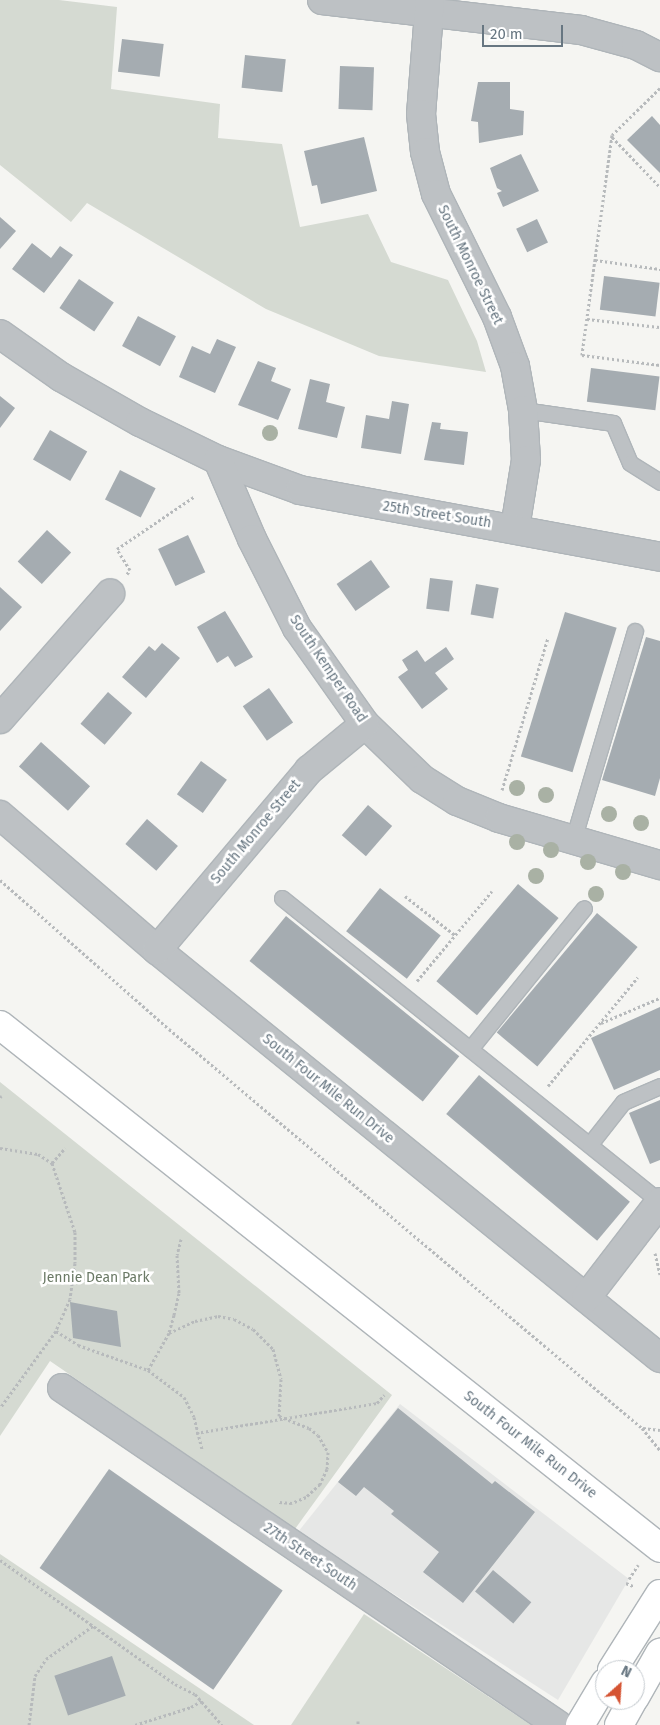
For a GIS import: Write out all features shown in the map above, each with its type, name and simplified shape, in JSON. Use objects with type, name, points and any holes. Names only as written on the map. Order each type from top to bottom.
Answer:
[{"type":"main road","name":"South Four Mile Run Drive","points":[[0,1025],[660,1548]]},
{"type":"main road","points":[[618,1660],[660,1594]]},
{"type":"main road","points":[[645,1679],[660,1653]]},
{"type":"main road","points":[[580,1725],[595,1699]]},
{"type":"main road","points":[[619,1725],[627,1710]]},
{"type":"street","points":[[322,0],[429,6],[581,30],[636,45],[660,57]]},
{"type":"street","name":"South Monroe Street","points":[[429,6],[421,114],[425,152],[436,194],[496,317],[515,366],[523,410],[526,460],[515,528]]},
{"type":"street","points":[[0,334],[60,377],[140,422],[218,460]]},
{"type":"street","name":"25th Street South","points":[[218,460],[300,490],[515,528],[660,557]]},
{"type":"street","name":"South Kemper Road","points":[[218,460],[252,539],[297,628],[365,724],[422,779],[457,801],[499,818],[660,865]]},
{"type":"street","points":[[0,719],[117,585]]},
{"type":"street","name":"South Monroe Street","points":[[157,950],[309,770],[365,724]]},
{"type":"street","name":"South Four Mile Run Drive","points":[[0,815],[157,950],[660,1358]]},
{"type":"street","points":[[586,1298],[660,1202]]},
{"type":"street","name":"27th Street South","points":[[62,1388],[558,1725]]},
{"type":"lane","points":[[523,410],[613,423],[630,463],[660,482]]},
{"type":"lane","points":[[573,840],[635,631]]},
{"type":"lane","points":[[282,898],[660,1202]]},
{"type":"lane","points":[[470,1049],[584,908]]},
{"type":"lane","points":[[590,1144],[623,1102],[660,1086]]},
{"type":"path","points":[[660,88],[612,136],[582,355],[660,365]]},
{"type":"path","points":[[612,136],[660,187]]},
{"type":"path","points":[[595,260],[660,269]]},
{"type":"path","points":[[587,319],[660,327]]},
{"type":"path","points":[[117,585],[130,570],[117,549],[195,496]]},
{"type":"path","points":[[501,796],[548,638]]},
{"type":"path","points":[[0,880],[169,1029],[642,1428],[660,1450]]},
{"type":"path","points":[[423,988],[415,983],[492,891]]},
{"type":"path","points":[[405,896],[455,935]]},
{"type":"path","points":[[548,1086],[638,977]]},
{"type":"path","points":[[599,1024],[660,998]]},
{"type":"path","points":[[541,1080],[555,1092]]},
{"type":"path","points":[[0,1148],[38,1154],[52,1163],[75,1232],[75,1263],[70,1299],[56,1331],[0,1408]]},
{"type":"path","points":[[52,1163],[65,1148]]},
{"type":"path","points":[[148,1370],[169,1333],[179,1293],[177,1255],[181,1239]]},
{"type":"path","points":[[654,1251],[660,1274]]},
{"type":"path","points":[[169,1333],[195,1321],[218,1316],[234,1319],[253,1328],[265,1338],[279,1362],[281,1379],[277,1414],[318,1435],[328,1452],[327,1468],[320,1484],[306,1497],[292,1503],[273,1502]]},
{"type":"path","points":[[56,1331],[78,1345],[148,1370],[184,1397],[194,1418],[196,1433],[204,1452]]},
{"type":"path","points":[[196,1433],[288,1420],[377,1403],[384,1395]]},
{"type":"path","points":[[642,1428],[660,1430]]},
{"type":"path","points":[[0,1560],[175,1684],[203,1700],[222,1725]]},
{"type":"path","points":[[29,1725],[35,1676],[46,1659],[94,1625]]},
{"type":"path","points":[[135,1725],[191,1707],[203,1700]]},
{"type":"shaded area","points":[[400,1404],[629,1579],[558,1700],[298,1532]]},
{"type":"green space","points":[[0,0],[59,0],[117,7],[111,89],[220,104],[218,138],[282,144],[300,227],[368,214],[391,262],[448,280],[477,341],[486,372],[379,356],[266,309],[87,203],[71,222],[0,165]]},
{"type":"green space","name":"Jennie Dean Park","points":[[0,1082],[392,1395],[295,1529],[50,1361],[0,1436]]},
{"type":"green space","points":[[0,1554],[254,1725],[0,1725]]},
{"type":"green space","points":[[364,1614],[531,1725],[291,1725]]},
{"type":"building","points":[[122,39],[164,44],[160,77],[118,72]]},
{"type":"building","points":[[245,55],[286,59],[282,92],[242,88]]},
{"type":"building","points":[[340,66],[374,67],[372,110],[338,109]]},
{"type":"building","points":[[478,82],[510,82],[510,109],[524,111],[523,135],[479,143],[478,122],[471,121]]},
{"type":"building","points":[[652,116],[660,125],[660,173],[627,140]]},
{"type":"building","points":[[364,137],[377,191],[321,204],[317,185],[312,186],[304,151]]},
{"type":"building","points":[[521,154],[539,191],[503,207],[497,193],[502,191],[497,188],[490,168]]},
{"type":"building","points":[[0,217],[16,231],[0,249]]},
{"type":"building","points":[[537,219],[548,243],[527,252],[516,229]]},
{"type":"building","points":[[32,243],[51,258],[60,246],[73,255],[44,293],[12,269]]},
{"type":"building","points":[[604,276],[660,283],[655,317],[600,310]]},
{"type":"building","points":[[79,279],[114,302],[94,332],[59,308]]},
{"type":"building","points":[[138,316],[176,336],[160,366],[122,346]]},
{"type":"building","points":[[217,339],[236,347],[215,393],[179,377],[192,346],[210,354]]},
{"type":"building","points":[[258,361],[276,368],[271,381],[291,389],[278,420],[238,405]]},
{"type":"building","points":[[591,368],[659,376],[655,410],[587,402]]},
{"type":"building","points":[[310,379],[330,384],[326,402],[345,407],[337,438],[298,429]]},
{"type":"building","points":[[0,396],[15,408],[0,428]]},
{"type":"building","points":[[392,401],[409,404],[401,454],[361,448],[366,415],[389,419]]},
{"type":"building","points":[[432,422],[441,423],[440,429],[468,432],[464,465],[424,460]]},
{"type":"building","points":[[50,430],[87,452],[70,481],[33,459]]},
{"type":"building","points":[[120,470],[156,488],[141,518],[105,499]]},
{"type":"building","points":[[47,530],[71,553],[42,584],[18,561]]},
{"type":"building","points":[[188,535],[205,572],[175,586],[158,549]]},
{"type":"building","points":[[371,560],[390,587],[356,611],[337,584]]},
{"type":"building","points":[[430,578],[453,581],[449,612],[426,609]]},
{"type":"building","points":[[476,584],[499,588],[493,619],[471,615]]},
{"type":"building","points":[[0,587],[22,607],[0,631]]},
{"type":"building","points":[[225,611],[253,657],[235,667],[228,656],[217,663],[197,627]]},
{"type":"building","points":[[565,612],[617,628],[572,772],[521,756]]},
{"type":"building","points":[[646,637],[660,641],[660,778],[655,796],[602,780]]},
{"type":"building","points":[[162,643],[180,658],[146,698],[122,677],[149,646],[155,651]]},
{"type":"building","points":[[446,647],[454,659],[435,673],[448,689],[422,709],[398,677],[408,670],[402,660],[417,650],[425,662]]},
{"type":"building","points":[[269,688],[293,722],[267,741],[243,706]]},
{"type":"building","points":[[108,692],[132,713],[105,745],[80,724]]},
{"type":"building","points":[[41,742],[90,786],[68,811],[19,767]]},
{"type":"building","points":[[201,761],[227,780],[203,813],[177,794]]},
{"type":"building","points":[[368,805],[392,826],[366,856],[342,835]]},
{"type":"building","points":[[147,819],[178,846],[156,871],[125,844]]},
{"type":"building","points":[[518,884],[559,918],[477,1015],[436,981]]},
{"type":"building","points":[[380,888],[441,935],[407,979],[346,931]]},
{"type":"building","points":[[597,913],[638,947],[537,1067],[497,1033]]},
{"type":"building","points":[[286,916],[459,1056],[423,1101],[249,961]]},
{"type":"building","points":[[660,1007],[660,1070],[614,1090],[591,1038]]},
{"type":"building","points":[[479,1075],[630,1202],[597,1241],[446,1114]]},
{"type":"building","points":[[660,1100],[660,1160],[650,1164],[629,1113]]},
{"type":"building","points":[[70,1302],[117,1311],[121,1347],[73,1338]]},
{"type":"building","points":[[398,1408],[492,1484],[495,1481],[535,1512],[463,1603],[423,1572],[439,1552],[391,1514],[394,1511],[364,1487],[356,1496],[338,1482]]},
{"type":"building","points":[[109,1469],[283,1591],[213,1690],[40,1568]]},
{"type":"building","points":[[493,1570],[531,1602],[513,1624],[475,1591]]},
{"type":"building","points":[[112,1656],[126,1696],[68,1716],[54,1676]]}]
